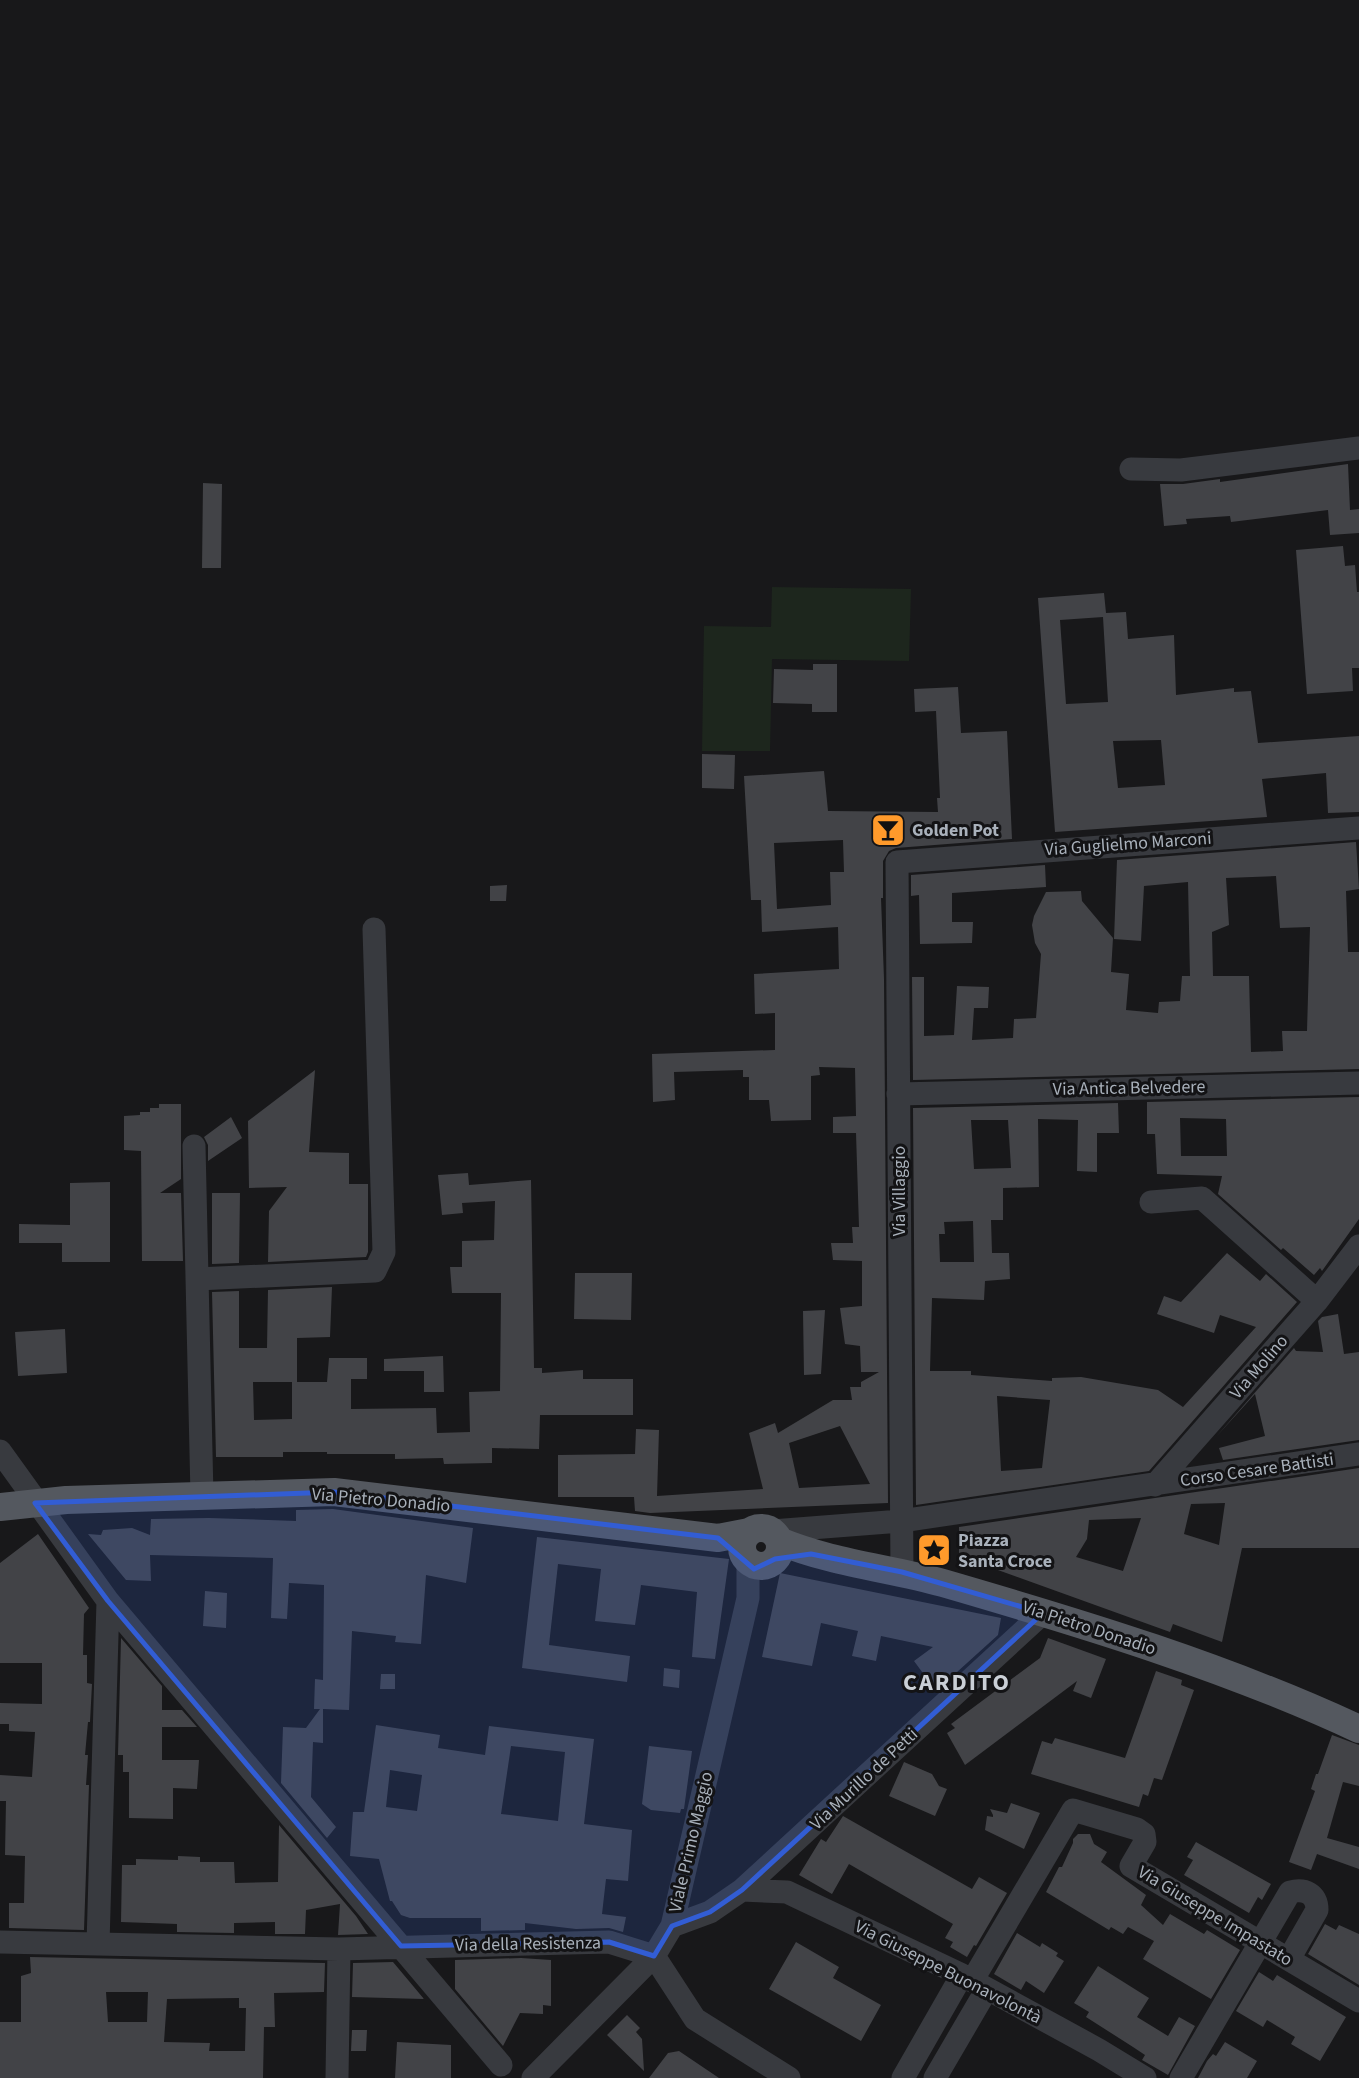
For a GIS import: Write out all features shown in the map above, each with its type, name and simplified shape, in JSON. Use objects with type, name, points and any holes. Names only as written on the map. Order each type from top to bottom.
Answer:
[{"type":"main road","name":"Via Pietro Donadio","points":[[0,1507],[35,1503],[334,1492],[718,1538],[762,1549],[902,1572],[1043,1613],[1289,1696],[1359,1729]]},
{"type":"street","points":[[1131,469],[1181,470],[1359,448]]},
{"type":"street","name":"Via Guglielmo Marconi","points":[[897,862],[1359,828]]},
{"type":"street","name":"Via Villaggio","points":[[897,862],[902,1572]]},
{"type":"street","points":[[197,1279],[374,1271],[384,1252],[374,929]]},
{"type":"street","name":"Via Antica Belvedere","points":[[898,1094],[1359,1083]]},
{"type":"street","points":[[194,1146],[202,1496]]},
{"type":"street","points":[[1152,1202],[1202,1198],[1317,1301]]},
{"type":"street","name":"Via Molino","points":[[1155,1485],[1317,1301],[1359,1246]]},
{"type":"street","points":[[0,1451],[108,1601],[501,2065]]},
{"type":"street","name":"Corso Cesare Battisti","points":[[762,1549],[901,1521],[1359,1454]]},
{"type":"street","name":"Viale Primo Maggio","points":[[533,2078],[654,1956],[672,1926],[748,1598],[762,1549]]},
{"type":"street","points":[[98,1944],[108,1601]]},
{"type":"street","name":"Via Murillo de Petti","points":[[672,1926],[710,1912],[742,1890],[1043,1613]]},
{"type":"street","name":"Via Giuseppe Impastato","points":[[973,1982],[1073,1810],[1137,1829],[1143,1834],[1145,1842],[1131,1866],[1359,2001]]},
{"type":"street","points":[[1181,2078],[1290,1892],[1300,1889],[1312,1894],[1317,1902],[1317,1910],[1289,1959]]},
{"type":"street","name":"Via Giuseppe Buonavolontà","points":[[742,1890],[787,1892],[973,1982],[1145,2078]]},
{"type":"street","name":"Via della Resistenza","points":[[0,1942],[339,1949],[609,1942],[654,1956]]},
{"type":"street","points":[[337,2078],[339,1949]]},
{"type":"street","points":[[654,1956],[695,2019],[789,2078]]},
{"type":"street","points":[[903,2078],[973,1982]]},
{"type":"street","points":[[935,2078],[973,1982]]},
{"type":"highlighted area","points":[[334,1492],[718,1538],[754,1569],[775,1559],[811,1554],[902,1572],[1043,1613],[742,1890],[710,1912],[672,1926],[654,1956],[609,1942],[401,1946],[108,1601],[35,1503]]},
{"type":"shaded area","points":[[772,587],[911,589],[909,661],[772,659],[770,751],[702,751],[704,626],[771,627]]},
{"type":"building","points":[[1348,464],[1350,510],[1359,509],[1359,533],[1330,535],[1328,510],[1231,522],[1230,516],[1186,519],[1187,524],[1164,526],[1160,484],[1220,479],[1220,482]]},
{"type":"building","points":[[203,483],[222,484],[221,568],[202,568]]},
{"type":"building","points":[[1343,546],[1345,566],[1355,565],[1359,592],[1359,668],[1352,668],[1353,691],[1307,694],[1296,550]]},
{"type":"building","points":[[1104,593],[1106,613],[1126,612],[1128,639],[1174,635],[1176,695],[1234,688],[1234,692],[1251,691],[1258,743],[1359,736],[1359,812],[1328,813],[1326,773],[1262,779],[1267,817],[1055,832],[1038,598]],"holes":[[[1103,617],[1108,702],[1066,704],[1060,620]],[[1161,740],[1165,785],[1118,788],[1113,741]]]},
{"type":"building","points":[[813,664],[837,664],[837,712],[812,712],[812,704],[773,703],[774,669],[813,670]]},
{"type":"building","points":[[958,687],[961,733],[1007,731],[1012,839],[896,848],[889,851],[883,861],[881,898],[888,1503],[650,1513],[635,1511],[634,1497],[558,1497],[558,1455],[635,1454],[636,1429],[659,1430],[657,1496],[763,1489],[749,1433],[775,1423],[778,1433],[833,1400],[852,1400],[850,1387],[861,1387],[861,1382],[879,1372],[861,1372],[860,1346],[845,1344],[840,1308],[862,1306],[862,1261],[833,1260],[831,1243],[853,1243],[852,1227],[859,1227],[856,1133],[833,1133],[833,1117],[856,1116],[855,1068],[819,1067],[820,1075],[811,1076],[811,1120],[771,1121],[769,1100],[749,1100],[749,1077],[743,1077],[743,1070],[674,1072],[675,1100],[653,1102],[652,1054],[775,1050],[775,1013],[755,1014],[754,974],[839,969],[838,927],[762,932],[761,900],[751,900],[744,776],[824,771],[828,811],[938,812],[937,798],[940,798],[936,711],[915,712],[914,689]],"holes":[[[843,840],[844,872],[830,872],[831,905],[777,909],[774,843]],[[840,1426],[870,1484],[799,1488],[789,1443]]]},
{"type":"building","points":[[702,754],[735,755],[734,789],[702,788]]},
{"type":"building","points":[[1356,842],[1359,889],[1346,891],[1348,952],[1359,952],[1359,1069],[913,1080],[912,977],[924,977],[924,1036],[954,1035],[957,986],[989,987],[988,1008],[974,1008],[972,1040],[1013,1038],[1014,1019],[1036,1018],[1041,954],[1035,943],[1032,925],[1046,892],[1081,891],[1082,901],[1113,938],[1111,972],[1129,974],[1126,1010],[1158,1013],[1159,1002],[1180,1001],[1182,976],[1190,976],[1188,882],[1144,886],[1141,941],[1114,939],[1117,860]],"holes":[[[1276,876],[1280,928],[1310,927],[1307,1031],[1282,1031],[1283,1051],[1251,1052],[1249,976],[1213,976],[1212,932],[1229,925],[1226,878]]]},
{"type":"building","points":[[1045,865],[1046,887],[952,893],[952,922],[973,922],[972,943],[920,944],[919,895],[911,896],[911,875]]},
{"type":"building","points":[[507,885],[506,901],[490,901],[490,886]]},
{"type":"building","points":[[315,1070],[309,1152],[349,1153],[349,1184],[368,1184],[368,1252],[366,1257],[268,1262],[269,1211],[287,1187],[249,1188],[248,1121]]},
{"type":"building","points":[[1359,1097],[1359,1219],[1322,1271],[1320,1268],[1314,1275],[1283,1248],[1281,1250],[1218,1194],[1222,1176],[1157,1174],[1155,1134],[1147,1134],[1147,1102]],"holes":[[[1180,1118],[1226,1119],[1227,1156],[1181,1156]]]},
{"type":"building","points":[[1118,1103],[1119,1133],[1097,1133],[1097,1172],[1077,1171],[1078,1120],[1038,1119],[1039,1187],[1003,1188],[1003,1220],[991,1220],[992,1253],[1009,1253],[1010,1279],[985,1281],[984,1300],[932,1298],[930,1371],[971,1371],[971,1375],[1052,1381],[1052,1378],[1081,1377],[1158,1390],[1183,1407],[1256,1327],[1220,1315],[1214,1333],[1157,1314],[1164,1296],[1181,1302],[1227,1253],[1260,1281],[1266,1274],[1297,1302],[1149,1471],[916,1505],[913,1108]],"holes":[[[971,1120],[1008,1120],[1011,1168],[974,1169]],[[973,1221],[974,1262],[940,1262],[939,1234],[945,1234],[944,1222]],[[997,1396],[1050,1400],[1042,1468],[1001,1471]]]},
{"type":"building","points":[[159,1104],[181,1104],[181,1179],[160,1193],[181,1193],[183,1261],[142,1261],[141,1151],[124,1150],[124,1116],[150,1112],[150,1108],[159,1108]]},
{"type":"building","points":[[231,1117],[242,1138],[208,1161],[208,1145],[204,1137]]},
{"type":"building","points":[[468,1173],[469,1185],[531,1180],[534,1368],[542,1368],[542,1373],[583,1370],[583,1379],[633,1379],[633,1415],[540,1415],[539,1449],[492,1448],[492,1463],[444,1464],[443,1458],[395,1459],[395,1454],[327,1452],[283,1452],[283,1457],[216,1457],[212,1292],[239,1291],[239,1348],[267,1348],[268,1290],[332,1287],[330,1337],[297,1338],[297,1382],[327,1382],[329,1358],[367,1358],[367,1379],[351,1379],[351,1409],[436,1408],[437,1433],[470,1432],[469,1392],[500,1391],[501,1293],[452,1293],[450,1267],[462,1267],[462,1241],[494,1240],[495,1201],[462,1203],[463,1213],[442,1215],[438,1175]],"holes":[[[253,1382],[292,1382],[292,1419],[254,1420]]]},
{"type":"building","points":[[110,1182],[110,1262],[62,1262],[62,1243],[19,1243],[19,1224],[70,1225],[70,1183]]},
{"type":"building","points":[[212,1193],[240,1193],[239,1263],[212,1264]]},
{"type":"building","points":[[575,1273],[632,1273],[631,1320],[574,1319]]},
{"type":"building","points":[[825,1310],[821,1374],[804,1375],[803,1311]]},
{"type":"building","points":[[1338,1314],[1344,1354],[1359,1352],[1359,1440],[1223,1460],[1219,1448],[1265,1436],[1255,1394],[1216,1437],[1294,1348],[1296,1351],[1323,1352],[1318,1321],[1322,1317]]},
{"type":"building","points":[[65,1329],[67,1373],[18,1376],[15,1332]]},
{"type":"building","points":[[443,1356],[444,1392],[424,1392],[424,1371],[384,1371],[384,1359]]},
{"type":"building","points":[[1359,1468],[1359,1548],[1242,1548],[1222,1642],[1173,1624],[1170,1632],[959,1556],[959,1527]],"holes":[[[1225,1503],[1219,1545],[1184,1534],[1191,1504]],[[1141,1518],[1123,1571],[1076,1557],[1087,1539],[1089,1520]]]},
{"type":"building","points":[[333,1509],[473,1528],[466,1583],[426,1575],[421,1644],[395,1642],[396,1636],[352,1631],[349,1710],[323,1709],[323,1743],[313,1742],[311,1797],[336,1827],[327,1838],[281,1783],[283,1727],[306,1728],[320,1709],[314,1709],[315,1679],[323,1680],[324,1585],[289,1583],[287,1619],[271,1618],[273,1558],[150,1555],[151,1581],[126,1580],[88,1534],[101,1535],[103,1530],[132,1528],[150,1535],[151,1519],[296,1521],[296,1510]]},
{"type":"building","points":[[38,1534],[89,1608],[84,1614],[83,1655],[87,1655],[87,1683],[92,1684],[85,1755],[88,1755],[86,1785],[89,1785],[84,1930],[9,1928],[9,1903],[24,1903],[25,1856],[5,1855],[6,1801],[0,1801],[0,1775],[32,1777],[35,1732],[9,1731],[9,1724],[0,1724],[0,1703],[42,1704],[42,1663],[0,1663],[0,1563]]},
{"type":"building","points":[[537,1537],[729,1559],[715,1659],[692,1657],[697,1592],[641,1585],[635,1625],[595,1621],[601,1569],[558,1564],[549,1645],[630,1656],[627,1682],[522,1668]]},
{"type":"building","points":[[780,1573],[1001,1618],[998,1635],[936,1691],[914,1661],[933,1647],[881,1636],[876,1661],[852,1656],[858,1631],[821,1623],[812,1666],[762,1657]]},
{"type":"building","points":[[205,1591],[227,1593],[226,1628],[203,1626]]},
{"type":"building","points":[[121,1638],[162,1686],[162,1710],[182,1710],[197,1727],[162,1727],[162,1760],[199,1760],[197,1789],[173,1788],[173,1819],[129,1818],[129,1772],[123,1772],[123,1755],[118,1755]]},
{"type":"building","points":[[1048,1638],[1106,1659],[1091,1698],[1073,1691],[1077,1681],[965,1765],[947,1733],[955,1728],[951,1724],[1040,1658]]},
{"type":"building","points":[[664,1668],[680,1670],[679,1688],[663,1686]]},
{"type":"building","points":[[1156,1671],[1182,1680],[1181,1685],[1194,1690],[1162,1780],[1154,1778],[1148,1796],[1143,1794],[1139,1807],[1031,1774],[1042,1741],[1052,1744],[1055,1738],[1125,1758]]},
{"type":"building","points":[[381,1674],[395,1674],[395,1689],[380,1689]]},
{"type":"building","points":[[376,1725],[440,1735],[438,1748],[485,1755],[489,1726],[594,1739],[584,1824],[632,1830],[628,1881],[606,1879],[602,1914],[626,1917],[623,1932],[609,1928],[576,1929],[525,1923],[525,1930],[481,1931],[481,1918],[410,1918],[401,1915],[390,1901],[379,1859],[350,1856],[353,1812],[364,1812]],"holes":[[[511,1746],[565,1752],[558,1821],[501,1814]],[[390,1770],[422,1775],[417,1811],[386,1807]]]},
{"type":"building","points":[[1332,1735],[1359,1745],[1359,1786],[1343,1782],[1327,1838],[1359,1847],[1359,1869],[1317,1854],[1311,1870],[1289,1862],[1315,1791],[1311,1789],[1316,1774]]},
{"type":"building","points":[[649,1746],[692,1751],[684,1809],[681,1809],[680,1813],[651,1810],[642,1804]]},
{"type":"building","points":[[904,1762],[932,1774],[939,1786],[947,1789],[935,1816],[889,1796]]},
{"type":"building","points":[[1011,1803],[1040,1813],[1024,1849],[985,1830],[987,1816],[993,1817],[990,1809],[1007,1813]]},
{"type":"building","points":[[843,1816],[972,1889],[979,1877],[1007,1893],[967,1957],[950,1947],[953,1942],[945,1938],[953,1924],[849,1864],[832,1894],[799,1875],[821,1839],[826,1842]]},
{"type":"building","points":[[279,1825],[368,1934],[338,1935],[340,1904],[306,1910],[305,1934],[275,1934],[275,1922],[234,1923],[234,1933],[177,1932],[177,1924],[121,1922],[122,1865],[136,1865],[136,1859],[178,1860],[178,1856],[200,1857],[200,1862],[234,1862],[235,1883],[278,1882]]},
{"type":"building","points":[[1078,1834],[1090,1834],[1094,1844],[1107,1852],[1101,1862],[1146,1895],[1141,1905],[1163,1925],[1170,1914],[1204,1934],[1207,1930],[1240,1950],[1211,1999],[1143,1959],[1154,1941],[1128,1927],[1123,1934],[1111,1927],[1109,1930],[1046,1892]]},
{"type":"building","points":[[1196,1842],[1271,1884],[1262,1900],[1258,1897],[1249,1913],[1184,1875],[1193,1860],[1187,1857]]},
{"type":"building","points":[[1325,1924],[1336,1930],[1339,1925],[1359,1934],[1359,1985],[1308,1954]]},
{"type":"building","points":[[1017,1933],[1040,1947],[1042,1943],[1058,1953],[1056,1956],[1064,1961],[1044,1993],[1026,1981],[1021,1990],[994,1974]]},
{"type":"building","points":[[796,1942],[839,1967],[833,1978],[881,2005],[861,2041],[769,1989]]},
{"type":"building","points":[[30,1957],[325,1963],[324,1992],[274,1993],[275,2027],[264,2027],[263,2078],[0,2078],[0,2022],[21,2022],[21,1976],[31,1973]],"holes":[[[106,1992],[148,1992],[147,2022],[108,2022]],[[239,1998],[239,2008],[246,2008],[245,2051],[209,2051],[210,2043],[164,2042],[167,1999]]]},
{"type":"building","points":[[455,1960],[551,1960],[551,2006],[543,2005],[543,2014],[520,2013],[503,2046],[455,1989]]},
{"type":"building","points":[[393,1962],[424,1999],[352,1997],[353,1963]]},
{"type":"building","points":[[1098,1966],[1149,1998],[1137,2017],[1168,2036],[1179,2017],[1195,2026],[1168,2075],[1142,2060],[1145,2055],[1086,2017],[1089,2012],[1074,2003]]},
{"type":"building","points":[[1259,1972],[1273,1981],[1277,1975],[1346,2017],[1320,2061],[1291,2044],[1295,2037],[1267,2020],[1263,2027],[1236,2011]]},
{"type":"building","points":[[627,2015],[640,2028],[636,2032],[642,2039],[644,2071],[607,2035]]},
{"type":"building","points":[[352,2030],[367,2030],[366,2051],[351,2051]]},
{"type":"building","points":[[397,2042],[451,2045],[451,2078],[395,2078]]},
{"type":"building","points":[[1225,2042],[1257,2061],[1247,2078],[1198,2078],[1207,2061],[1213,2054],[1216,2056]]},
{"type":"building","points":[[679,2051],[719,2078],[649,2078],[668,2053]]},
{"type":"place","name":"Golden Pot","points":[[888,830]]},
{"type":"place","name":"Piazza Santa Croce","points":[[934,1550]]},
{"type":"district","name":"CARDITO","points":[[957,1682]]}]
